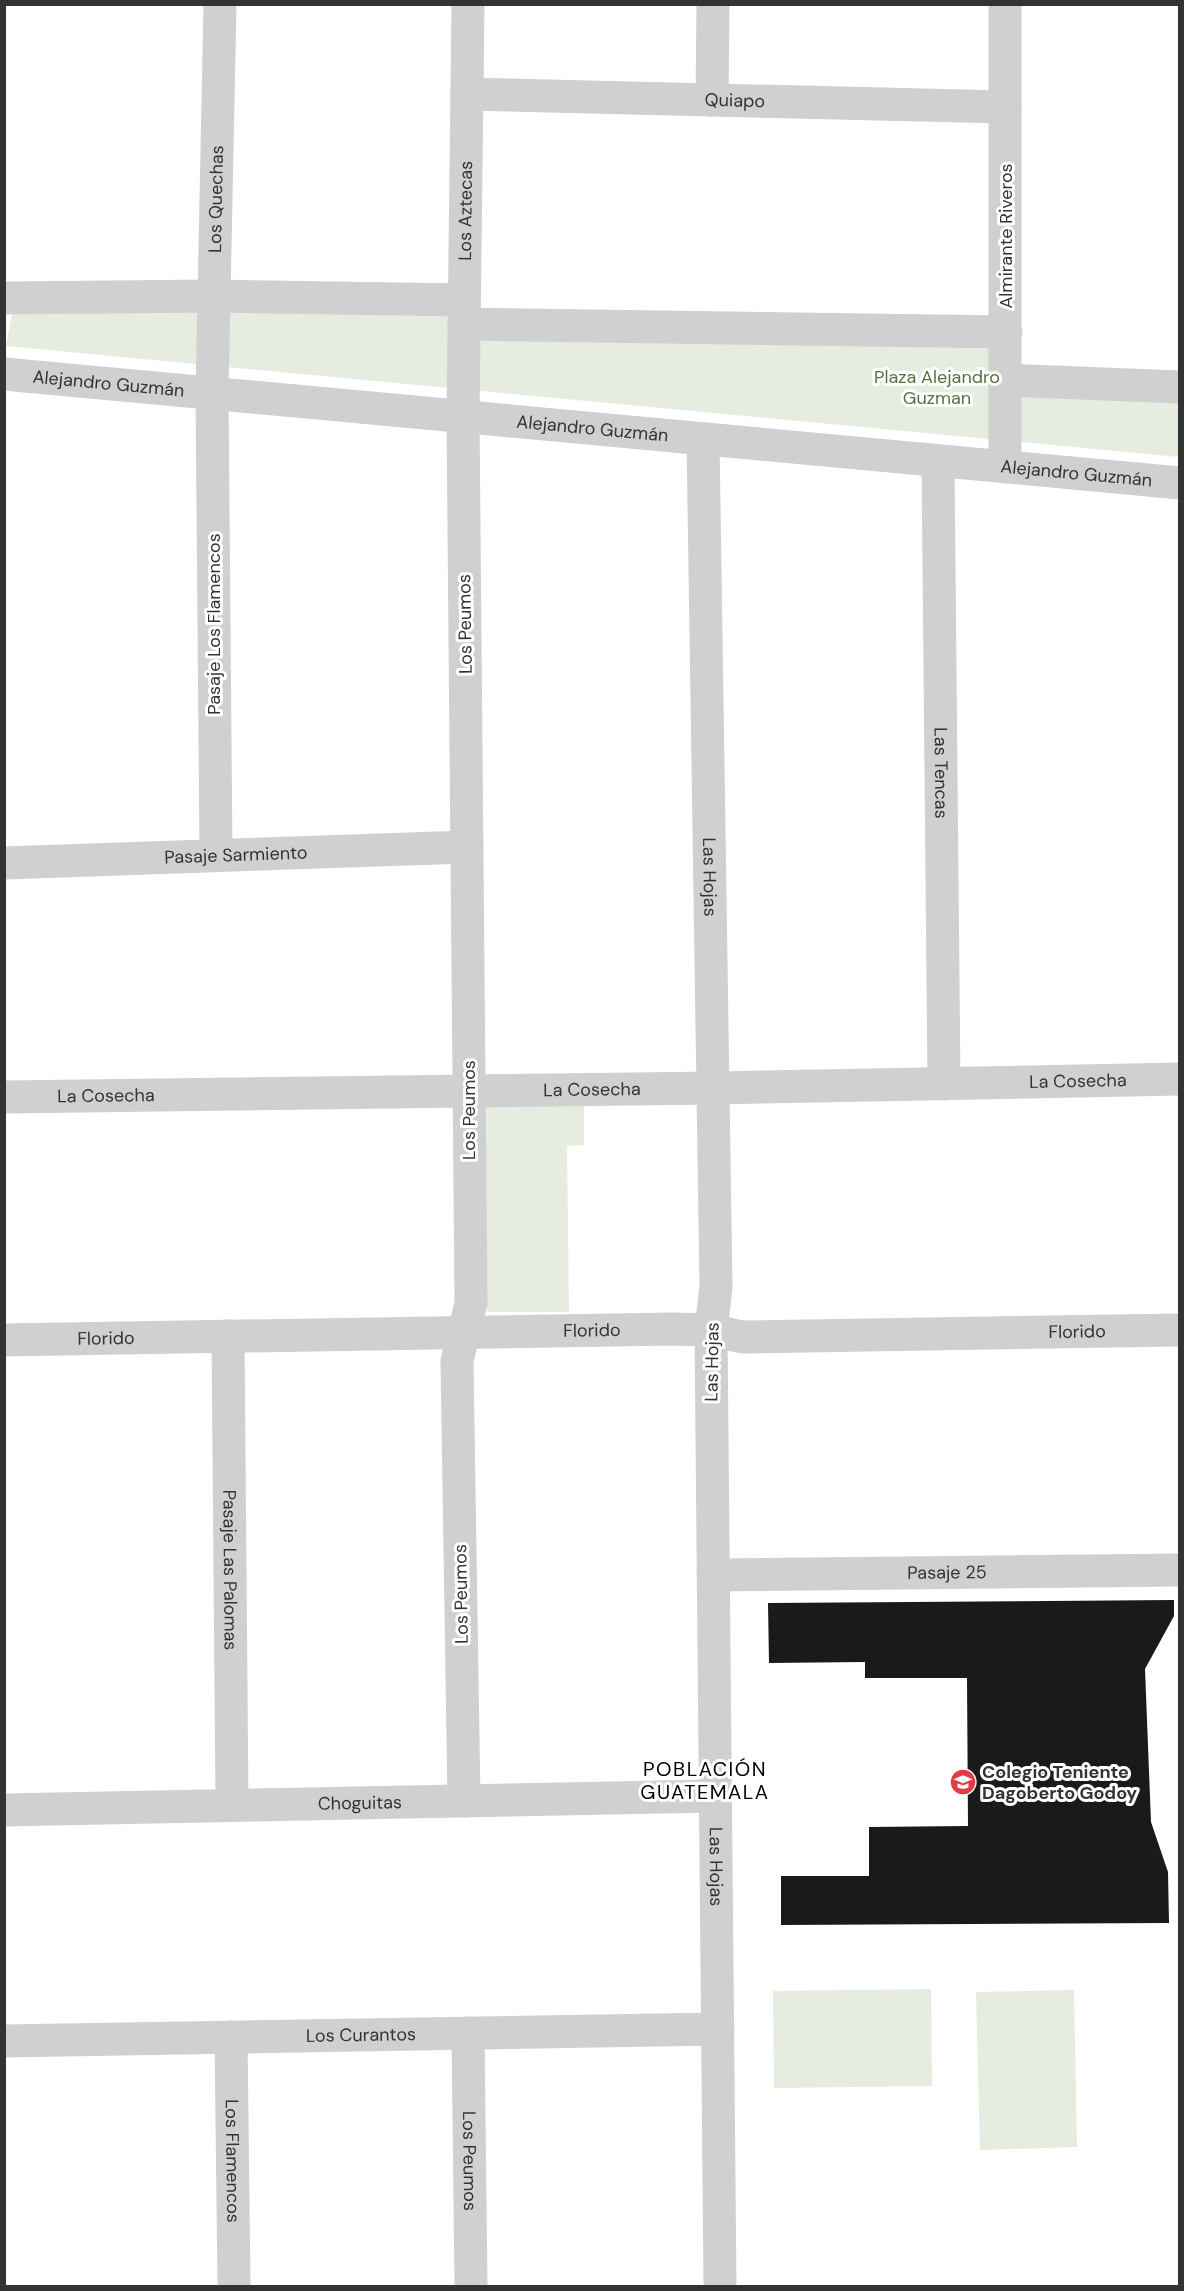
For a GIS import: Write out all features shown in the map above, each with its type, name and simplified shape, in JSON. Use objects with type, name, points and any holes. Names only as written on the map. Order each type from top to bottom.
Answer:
[{"type":"street","name":"Los Quechas","points":[[212,393],[220,4]]},
{"type":"street","name":"Los Aztecas","points":[[463,417],[468,4]]},
{"type":"street","points":[[712,100],[713,4]]},
{"type":"street","name":"Almirante Riveros","points":[[1005,4],[1005,467]]},
{"type":"street","name":"Quiapo","points":[[467,94],[1005,107]]},
{"type":"street","points":[[4,298],[214,296],[464,312],[1006,332]]},
{"type":"street","name":"Alejandro Guzmán","points":[[4,374],[1179,483]]},
{"type":"street","points":[[1006,381],[1179,387]]},
{"type":"street","name":"Pasaje Los Flamencos","points":[[212,393],[216,855]]},
{"type":"street","name":"Los Peumos","points":[[463,417],[471,1303],[457,1361],[464,1801]]},
{"type":"street","name":"Las Hojas","points":[[703,439],[716,1287],[711,1330],[720,2286]]},
{"type":"street","name":"Las Tencas","points":[[938,461],[944,1084]]},
{"type":"street","name":"Pasaje Sarmiento","points":[[4,863],[467,847]]},
{"type":"street","name":"La Cosecha","points":[[4,1097],[714,1088],[1179,1079]]},
{"type":"street","name":"Florido","points":[[4,1340],[464,1332],[711,1330],[742,1337],[1179,1330]]},
{"type":"street","name":"Pasaje Las Palomas","points":[[228,1336],[232,1805]]},
{"type":"street","name":"Pasaje 25","points":[[713,1575],[1179,1570]]},
{"type":"street","name":"Choguitas","points":[[4,1810],[715,1796]]},
{"type":"street","name":"Los Curantos","points":[[4,2041],[718,2029]]},
{"type":"street","name":"Los Peumos","points":[[468,2033],[471,2286]]},
{"type":"street","name":"Los Flamencos","points":[[231,2037],[234,2286]]},
{"type":"green space","name":"Plaza Alejandro Guzman","points":[[13,309],[451,309],[991,342],[990,386],[1179,396],[1179,457],[6,346]]},
{"type":"green space","points":[[584,1101],[584,1145],[567,1146],[569,1312],[487,1312],[485,1102]]},
{"type":"green space","points":[[931,1989],[932,2086],[774,2088],[773,1991]]},
{"type":"green space","points":[[1074,1990],[1077,2147],[980,2150],[976,1992]]},
{"type":"building","points":[[1174,1600],[1174,1616],[1145,1669],[1151,1822],[1168,1872],[1169,1923],[781,1925],[781,1876],[869,1876],[869,1827],[968,1826],[967,1678],[865,1678],[865,1662],[769,1663],[768,1603]]},
{"type":"place","name":"Colegio Teniente Dagoberto Godoy","points":[[963,1782]]},
{"type":"district","name":"POBLACIÓN GUATEMALA","points":[[705,1780]]}]
